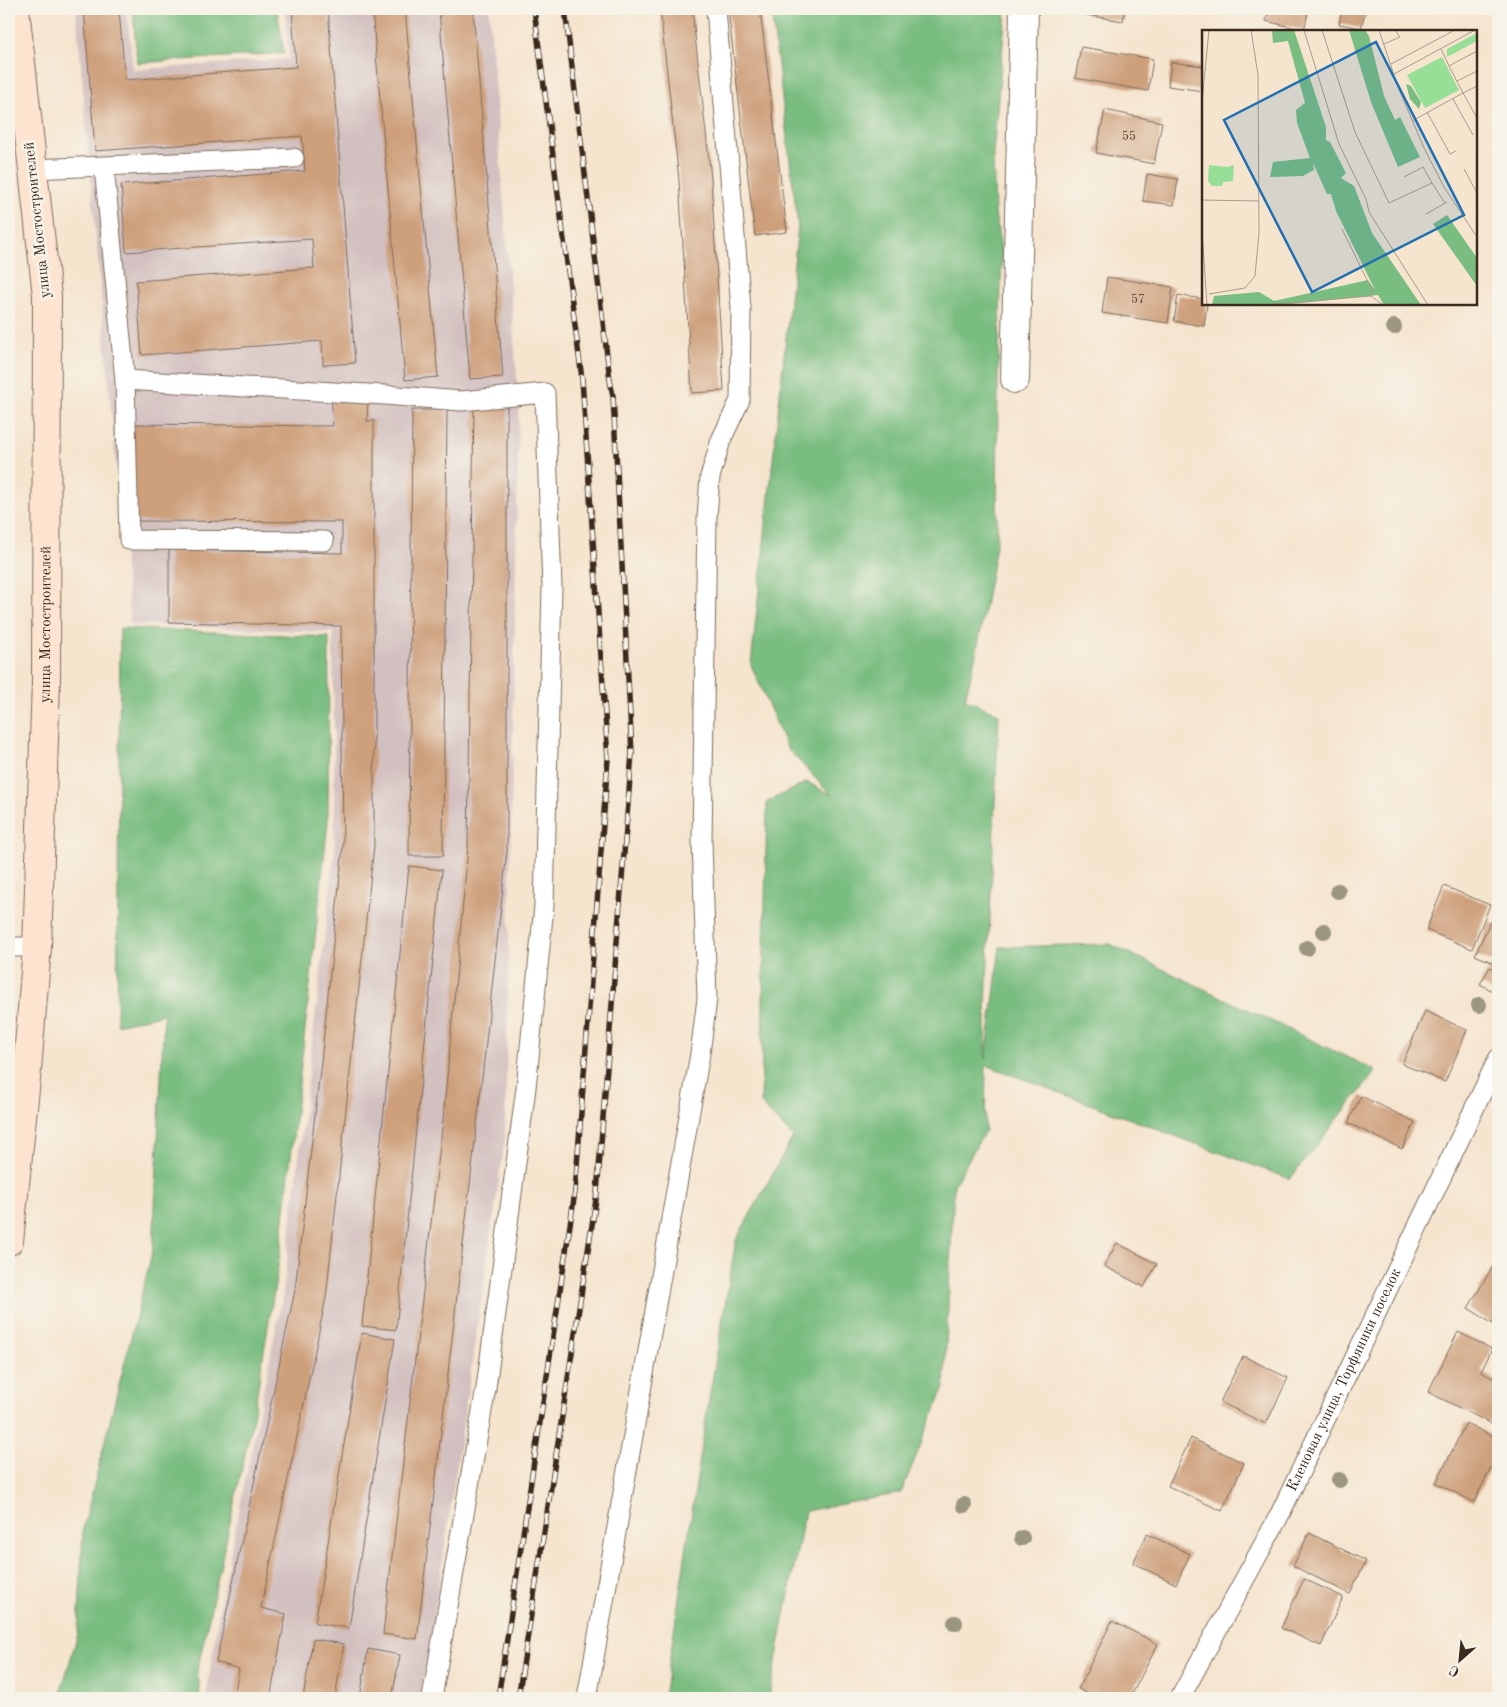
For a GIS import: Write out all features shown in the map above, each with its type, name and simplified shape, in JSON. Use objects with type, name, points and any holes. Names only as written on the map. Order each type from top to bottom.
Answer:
[{"type":"main road","name":"улица Мостостроителей","points":[[9,1241],[27,1070],[36,946],[46,682],[47,296],[15,9]]},
{"type":"street","points":[[1015,379],[1024,9]]},
{"type":"lane","points":[[587,1698],[700,1054],[706,999],[702,841],[707,518],[710,477],[722,440],[740,400],[741,308],[716,9]]},
{"type":"lane","points":[[33,168],[294,158]]},
{"type":"lane","points":[[104,166],[125,380],[129,540],[324,541]]},
{"type":"lane","points":[[125,380],[461,401],[545,393],[552,587],[544,906],[526,1088],[486,1388],[432,1698]]},
{"type":"lane","points":[[9,947],[36,946]]},
{"type":"lane","name":"Кленовая улица, Торфяники поселок","points":[[1180,1698],[1279,1516],[1498,1059]]},
{"type":"shaded area","points":[[76,9],[127,9],[133,70],[289,59],[285,9],[489,9],[519,404],[505,1139],[430,1646],[420,1698],[206,1698],[221,1599],[283,1294],[335,848],[333,632],[130,624]]},
{"type":"green space","points":[[133,9],[277,9],[284,53],[137,63]]},
{"type":"green space","points":[[771,9],[1006,9],[993,154],[995,213],[1002,256],[998,379],[997,540],[977,650],[965,699],[999,714],[986,1005],[986,1059],[1000,947],[1110,944],[1376,1071],[1290,1179],[986,1065],[985,1131],[954,1185],[944,1388],[901,1493],[805,1511],[769,1698],[664,1698],[707,1411],[736,1240],[793,1137],[761,1104],[767,802],[807,782],[831,795],[787,748],[751,665],[798,226]]},
{"type":"green space","points":[[120,628],[329,637],[328,822],[280,1255],[252,1423],[197,1671],[200,1689],[199,1698],[59,1698],[78,1634],[83,1529],[153,1249],[164,1014],[117,1025]]},
{"type":"building","points":[[84,9],[119,9],[125,80],[296,67],[292,9],[328,9],[355,363],[323,365],[322,341],[142,355],[136,281],[314,268],[312,239],[126,252],[121,185],[305,171],[302,136],[95,151]]},
{"type":"building","points":[[372,9],[405,9],[438,377],[405,380]]},
{"type":"building","points":[[439,9],[473,9],[503,377],[470,379]]},
{"type":"building","points":[[660,9],[692,9],[711,178],[724,391],[692,393],[679,180]]},
{"type":"building","points":[[728,9],[760,9],[787,232],[755,236]]},
{"type":"building","points":[[1087,9],[1125,9],[1123,21],[1086,15]]},
{"type":"building","points":[[1269,9],[1309,9],[1304,30],[1266,21]]},
{"type":"building","points":[[1342,9],[1366,9],[1361,28],[1339,24]]},
{"type":"building","points":[[1081,47],[1153,59],[1148,91],[1075,78]]},
{"type":"building","points":[[1171,62],[1202,66],[1202,91],[1168,86]]},
{"type":"building","points":[[1105,110],[1162,122],[1154,164],[1096,153]]},
{"type":"building","points":[[1147,174],[1178,179],[1174,205],[1143,201]]},
{"type":"building","points":[[1107,277],[1173,287],[1168,323],[1102,313]]},
{"type":"building","points":[[1178,295],[1202,299],[1202,305],[1207,305],[1204,326],[1174,321]]},
{"type":"building","points":[[331,396],[368,398],[367,421],[374,420],[374,845],[326,1298],[261,1608],[286,1614],[270,1698],[234,1698],[239,1669],[216,1662],[295,1290],[343,846],[341,626],[169,622],[169,550],[342,553],[342,522],[135,521],[132,424],[333,426]]},
{"type":"building","points":[[474,405],[507,405],[507,851],[417,1639],[383,1634],[443,1120],[468,848]]},
{"type":"building","points":[[412,410],[447,410],[443,856],[409,856]]},
{"type":"building","points":[[409,866],[442,870],[396,1330],[362,1326]]},
{"type":"building","points":[[1444,886],[1490,905],[1472,949],[1426,930]]},
{"type":"building","points":[[1490,922],[1498,925],[1498,965],[1475,955]]},
{"type":"building","points":[[1490,967],[1498,971],[1498,994],[1480,984]]},
{"type":"building","points":[[1425,1011],[1467,1030],[1445,1082],[1402,1064]]},
{"type":"building","points":[[1361,1096],[1415,1122],[1402,1149],[1348,1123]]},
{"type":"building","points":[[1117,1243],[1157,1264],[1144,1287],[1104,1266]]},
{"type":"building","points":[[1498,1258],[1498,1327],[1468,1308]]},
{"type":"building","points":[[1458,1332],[1492,1349],[1481,1372],[1498,1381],[1498,1412],[1492,1424],[1428,1392]]},
{"type":"building","points":[[362,1333],[395,1339],[349,1628],[315,1623]]},
{"type":"building","points":[[1243,1356],[1288,1378],[1266,1424],[1220,1402]]},
{"type":"building","points":[[1466,1423],[1498,1439],[1498,1453],[1474,1502],[1436,1483]]},
{"type":"building","points":[[1191,1438],[1244,1463],[1222,1511],[1168,1486]]},
{"type":"building","points":[[1309,1533],[1366,1561],[1350,1594],[1293,1566]]},
{"type":"building","points":[[1147,1534],[1190,1554],[1176,1584],[1133,1563]]},
{"type":"building","points":[[1304,1579],[1343,1597],[1321,1646],[1281,1628]]},
{"type":"building","points":[[1112,1621],[1158,1644],[1130,1698],[1097,1698],[1078,1689]]},
{"type":"building","points":[[313,1639],[344,1644],[335,1698],[303,1698]]},
{"type":"building","points":[[368,1649],[400,1655],[392,1698],[360,1698]]},
{"type":"railway","points":[[498,1698],[575,1192],[608,759],[582,379],[534,9]]},
{"type":"railway","points":[[518,1698],[597,1193],[632,753],[613,396],[565,9]]}]
